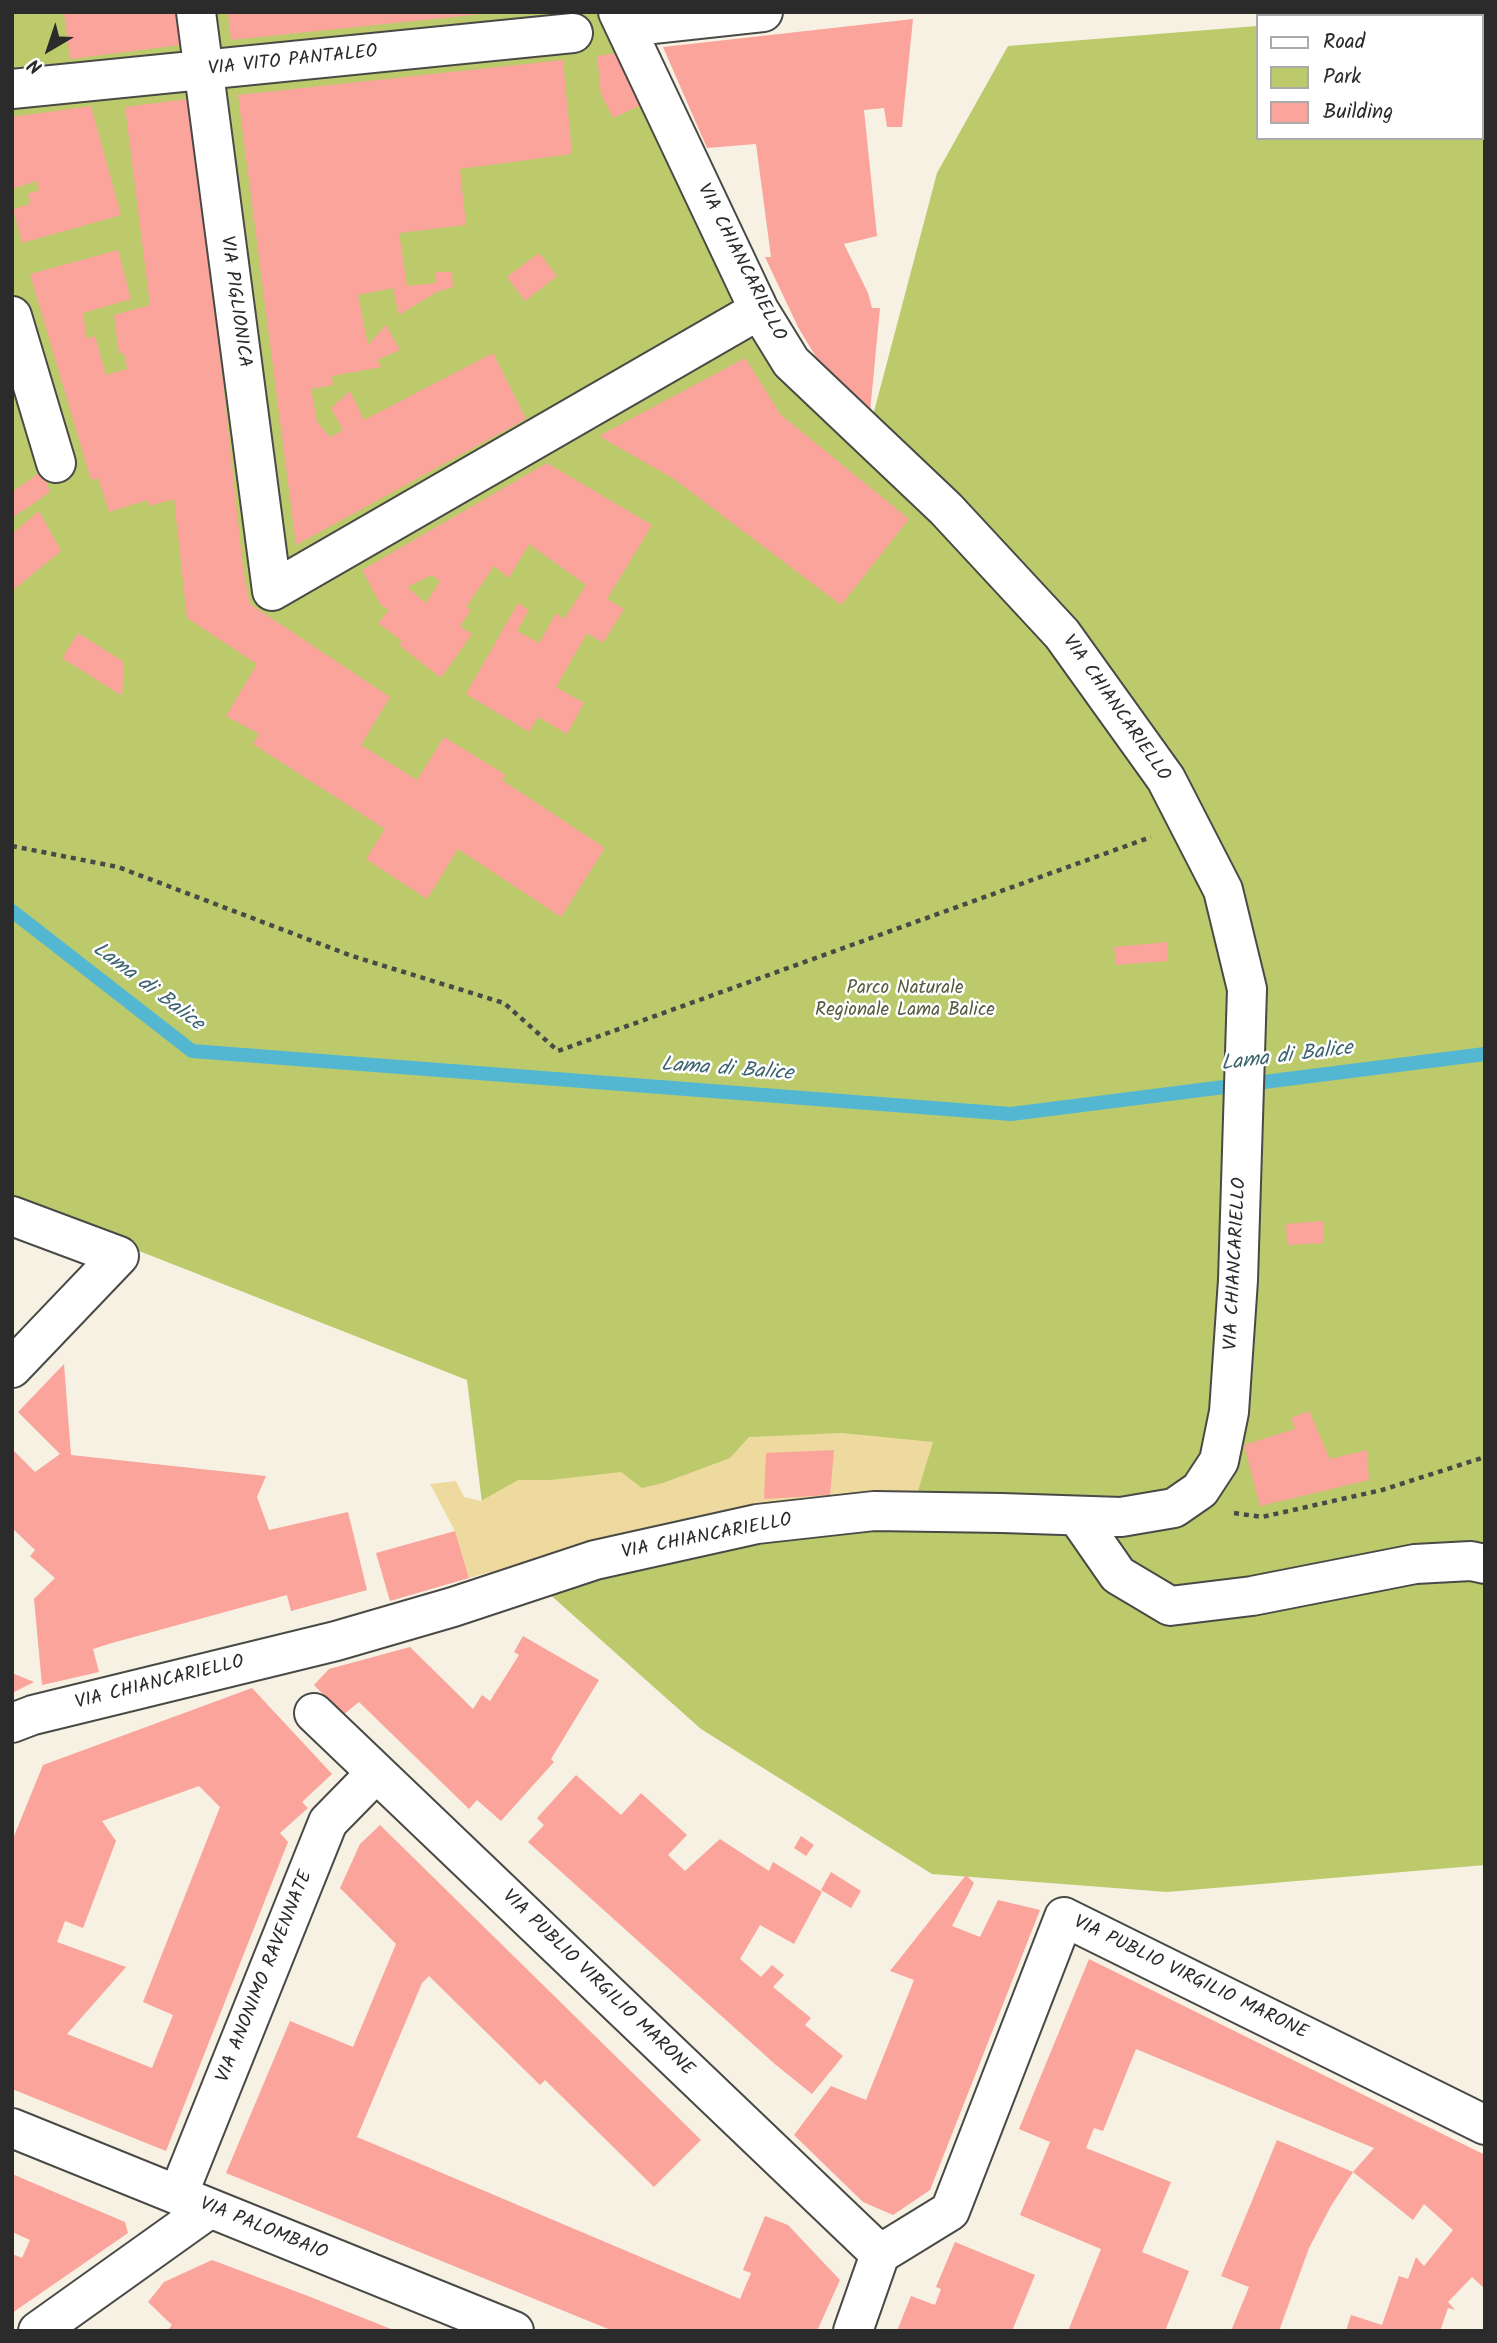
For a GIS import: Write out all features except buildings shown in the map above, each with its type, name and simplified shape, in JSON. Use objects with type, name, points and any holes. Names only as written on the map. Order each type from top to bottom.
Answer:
[{"type":"street","name":"VIA PIGLIONICA","points":[[196,12],[272,591],[759,310]]},
{"type":"street","points":[[621,20],[763,12]]},
{"type":"street","name":"VIA CHIANCARIELLO","points":[[12,1723],[33,1714],[336,1641],[453,1607],[595,1560],[757,1524],[874,1511],[1121,1517],[1174,1508],[1200,1490],[1219,1461],[1229,1412],[1238,1280],[1247,989],[1223,890],[1166,779],[1062,634],[946,509],[791,362],[759,310],[621,20]]},
{"type":"street","name":"VIA VITO PANTALEO","points":[[12,89],[573,33]]},
{"type":"street","points":[[12,316],[56,463]]},
{"type":"street","points":[[12,1216],[119,1256],[12,1367]]},
{"type":"street","points":[[1077,1516],[1118,1575],[1170,1606],[1252,1596],[1415,1564],[1471,1561],[1485,1564]]},
{"type":"street","name":"VIA PUBLIO VIRGILIO MARONE","points":[[314,1713],[880,2254],[950,2211],[1064,1917],[1485,2125]]},
{"type":"street","name":"VIA ANONIMO RAVENNATE","points":[[194,2202],[328,1822],[376,1773]]},
{"type":"street","name":"VIA PALOMBAIO","points":[[12,2129],[514,2331]]},
{"type":"street","points":[[37,2331],[194,2202]]},
{"type":"street","points":[[853,2331],[880,2254]]},
{"type":"path","points":[[12,846],[118,867],[352,956],[504,1003],[558,1051],[1188,823]]},
{"type":"path","points":[[1200,1490],[1221,1511],[1262,1517],[1382,1490],[1485,1457]]},
{"type":"green space","name":"Parco Naturale Regionale Lama Balice","points":[[12,12],[638,12],[780,318],[871,423],[937,173],[1008,46],[1256,26],[1256,140],[1483,140],[1483,14],[1404,14],[1485,12],[1485,1865],[1167,1892],[932,1874],[701,1729],[546,1591],[482,1503],[467,1380],[12,1201]]},
{"type":"sand","points":[[842,1433],[933,1442],[917,1494],[658,1527],[469,1578],[455,1531],[430,1484],[456,1481],[464,1497],[481,1501],[518,1480],[550,1480],[621,1472],[642,1488],[730,1458],[749,1437]]},
{"type":"waterway","name":"Lama di Balice","points":[[12,911],[192,1051],[1011,1114],[1485,1054]]}]
